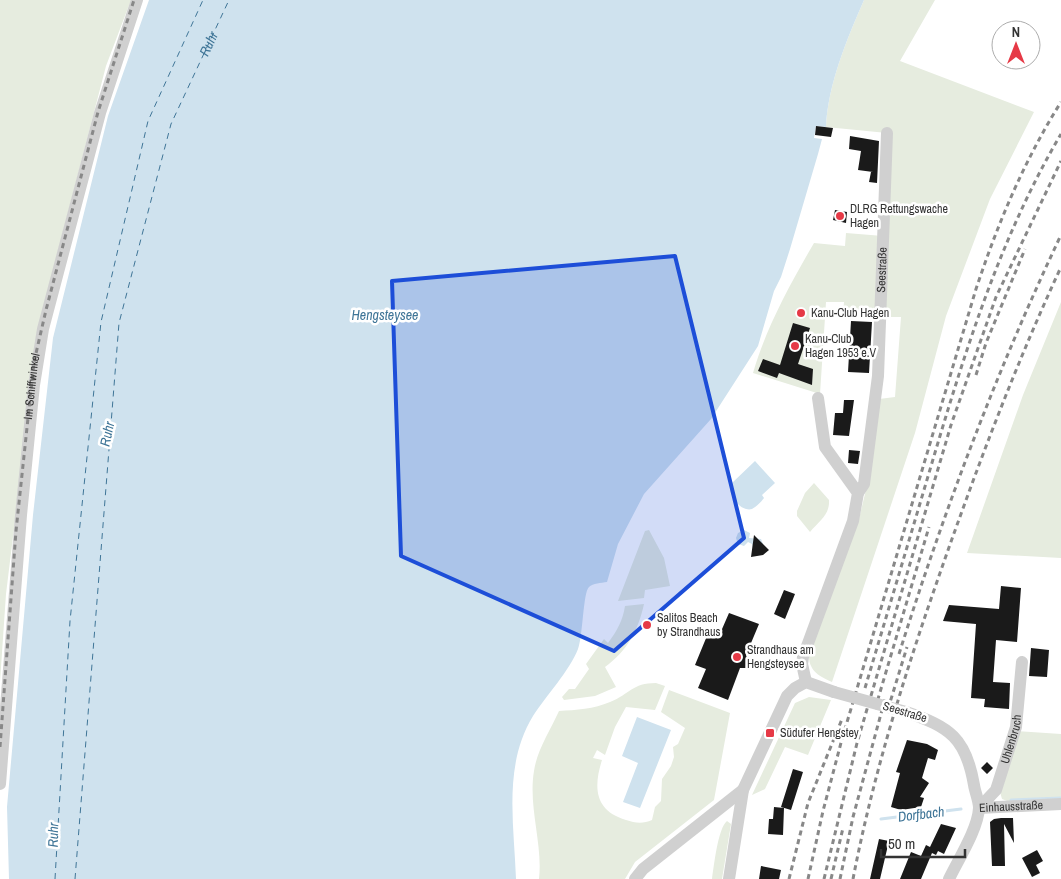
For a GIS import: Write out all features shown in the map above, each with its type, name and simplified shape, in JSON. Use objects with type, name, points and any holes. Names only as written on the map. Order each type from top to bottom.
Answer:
[{"type":"street","name":"Im Schiffwinkel","points":[[0,784],[21,515],[34,385],[43,329],[100,113],[137,0]]},
{"type":"street","name":"Seestraße","points":[[887,133],[878,376],[864,484],[858,493],[853,521],[802,664],[806,682],[936,722],[951,733],[963,748],[971,770],[979,808]]},
{"type":"street","points":[[818,398],[824,447],[858,493]]},
{"type":"street","name":"Uhlenbruch","points":[[979,808],[996,790],[1016,727],[1022,662]]},
{"type":"street","points":[[729,879],[743,790],[787,696],[795,688],[806,682]]},
{"type":"street","points":[[635,879],[643,869],[743,790]]},
{"type":"street","name":"Einhausstraße","points":[[949,879],[975,826],[979,808],[1061,804]]},
{"type":"highlighted area","points":[[675,256],[744,538],[614,651],[401,556],[392,281]]},
{"type":"shaded area","points":[[0,0],[131,0],[106,66],[39,324],[6,594],[0,682]]},
{"type":"shaded area","points":[[864,0],[935,0],[900,61],[1034,112],[990,199],[946,316],[915,433],[832,682],[814,671],[810,663],[809,652],[858,523],[870,473],[879,399],[895,397],[901,317],[843,317],[844,302],[826,302],[820,394],[753,373],[779,306],[814,243],[845,246],[846,233],[883,236],[887,133],[826,127],[834,78]]},
{"type":"shaded area","points":[[1061,302],[1061,558],[967,553],[1023,395]]},
{"type":"shaded area","points":[[814,483],[829,500],[829,505],[823,518],[810,532],[797,516],[797,511],[805,493]]},
{"type":"shaded area","points":[[649,530],[664,558],[670,586],[645,590],[644,598],[618,601],[645,531]]},
{"type":"shaded area","points":[[644,604],[635,632],[620,654],[605,667],[616,687],[595,696],[564,700],[562,697],[569,689],[575,689],[589,669],[586,664],[604,639],[608,643],[614,634],[621,621],[625,606]]},
{"type":"shaded area","points":[[648,683],[665,686],[655,710],[626,707],[615,727],[605,755],[597,750],[593,758],[602,760],[597,789],[602,804],[608,811],[626,820],[639,823],[652,820],[655,807],[661,801],[662,779],[671,766],[674,757],[673,747],[678,744],[685,728],[661,712],[669,690],[730,713],[714,800],[635,862],[625,879],[539,879],[539,852],[533,798],[534,771],[541,748],[559,711],[598,706],[617,699],[636,687]]},
{"type":"shaded area","points":[[809,697],[831,700],[808,755],[785,747],[765,789],[752,795],[795,703]]},
{"type":"shaded area","points":[[1016,731],[1061,734],[1061,799],[1010,802],[1002,799],[1000,792]]},
{"type":"shaded area","points":[[727,821],[731,824],[722,879],[712,879],[721,831]]},
{"type":"water","name":"Hengsteysee","points":[[149,0],[864,0],[834,78],[826,127],[816,126],[814,138],[822,139],[790,249],[781,277],[774,291],[758,346],[711,419],[644,494],[618,544],[607,582],[597,583],[589,587],[587,591],[578,649],[564,674],[533,716],[524,735],[517,754],[512,795],[516,879],[9,879],[7,807],[33,515],[53,338],[108,116]]},
{"type":"water","points":[[755,461],[775,483],[762,495],[764,498],[758,504],[752,509],[748,509],[737,503],[730,492],[730,488],[732,483]]},
{"type":"water","points":[[744,530],[750,533],[749,538],[761,539],[762,548],[753,548],[752,544],[748,542],[744,546],[738,544],[736,538],[738,533]]},
{"type":"water","points":[[637,717],[671,730],[640,808],[623,802],[638,763],[622,756]]},
{"type":"building","points":[[816,126],[833,128],[831,137],[815,135]]},
{"type":"building","points":[[850,136],[879,141],[877,183],[869,182],[871,172],[873,172],[858,170],[861,151],[849,149]]},
{"type":"building","name":"DLRG Rettungswache Hagen","points":[[835,210],[847,212],[846,223],[833,220]]},
{"type":"building","points":[[851,321],[872,322],[869,373],[848,372]]},
{"type":"building","points":[[793,323],[810,328],[798,364],[813,369],[812,385],[779,373],[777,378],[758,371],[763,359],[780,365]]},
{"type":"building","points":[[844,400],[854,400],[849,436],[833,435],[835,413],[843,413]]},
{"type":"building","points":[[849,450],[860,451],[858,464],[848,463]]},
{"type":"building","points":[[754,535],[769,550],[763,555],[751,557]]},
{"type":"building","points":[[1001,586],[1021,588],[1017,642],[996,640],[993,682],[1010,683],[1009,709],[984,707],[985,699],[971,698],[976,624],[943,621],[949,605],[999,609]]},
{"type":"building","points":[[784,590],[795,594],[785,619],[774,614]]},
{"type":"building","points":[[729,613],[759,624],[746,655],[749,664],[746,668],[740,668],[728,700],[698,688],[706,669],[695,665],[709,631],[719,636]]},
{"type":"building","points":[[1031,648],[1049,650],[1047,677],[1029,676]]},
{"type":"building","points":[[907,740],[927,744],[938,750],[935,760],[928,758],[922,778],[929,783],[920,797],[924,798],[921,807],[901,810],[891,807],[900,773],[896,772]]},
{"type":"building","points":[[987,762],[993,768],[987,774],[981,768]]},
{"type":"building","points":[[793,769],[803,772],[791,810],[781,807]]},
{"type":"building","points":[[774,807],[784,808],[783,835],[768,834],[769,819],[773,819]]},
{"type":"building","points":[[1001,818],[1013,818],[1014,843],[1004,824],[1005,866],[992,866],[990,822]]},
{"type":"building","points":[[941,824],[956,828],[944,854],[938,851],[936,855],[932,853],[921,879],[900,879],[911,852],[921,856],[926,845],[930,847]]},
{"type":"building","points":[[879,839],[889,841],[880,879],[870,879]]},
{"type":"building","points":[[1037,850],[1043,861],[1036,865],[1040,873],[1032,877],[1022,858]]},
{"type":"building","points":[[761,866],[781,870],[779,879],[759,879]]},
{"type":"waterway","points":[[1011,800],[1061,798]]},
{"type":"waterway","name":"Dorfbach","points":[[881,819],[961,809]]},
{"type":"ferry route","points":[[55,879],[70,621],[101,322],[148,121],[203,0]]},
{"type":"ferry route","points":[[75,879],[119,323],[171,124],[229,0]]},
{"type":"railway","points":[[0,747],[16,531],[34,362],[98,112],[134,0]]},
{"type":"railway","points":[[808,879],[842,739],[976,289],[993,240],[1013,193],[1035,147],[1061,102]]},
{"type":"railway","points":[[865,688],[973,332],[1021,211],[1061,134]]},
{"type":"railway","points":[[824,879],[857,743],[951,425],[996,297],[1061,161]]},
{"type":"railway","points":[[899,654],[934,547],[993,389],[1061,235]]},
{"type":"railway","points":[[976,375],[986,343],[1025,249]]},
{"type":"railway","points":[[853,879],[880,763],[902,686],[927,611],[997,418],[1061,267]]},
{"type":"railway","points":[[875,709],[929,527]]},
{"type":"railway","points":[[888,709],[907,647]]},
{"type":"railway","points":[[840,879],[853,817],[885,699]]},
{"type":"railway","points":[[789,879],[808,803],[842,719]]},
{"type":"railway","points":[[831,879],[843,828]]},
{"type":"place","name":"DLRG Rettungswache Hagen","points":[[840,216]]},
{"type":"place","name":"Kanu-Club Hagen","points":[[801,313]]},
{"type":"place","name":"Kanu-Club Hagen 1953 e.V","points":[[795,346]]},
{"type":"place","name":"Salitos Beach by Strandhaus","points":[[647,625]]},
{"type":"place","name":"Strandhaus am Hengsteysee","points":[[737,657]]},
{"type":"place","name":"Südufer Hengstey","points":[[770,733]]},
{"type":"water label","name":"Ruhr","points":[[207,42]]},
{"type":"water label","name":"Ruhr","points":[[107,434]]},
{"type":"water label","name":"Ruhr","points":[[53,835]]}]
